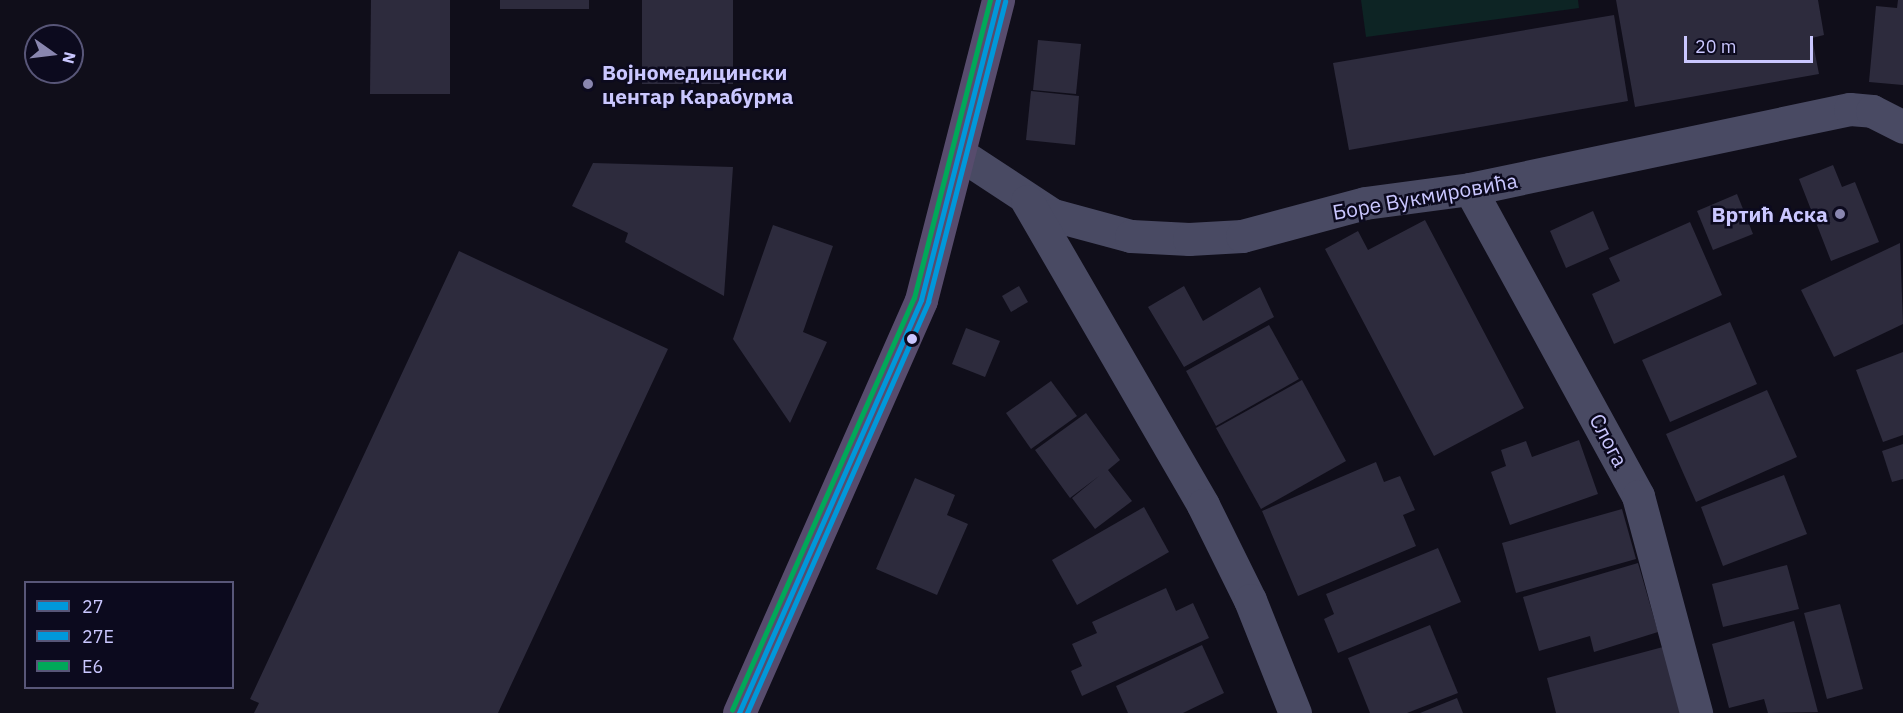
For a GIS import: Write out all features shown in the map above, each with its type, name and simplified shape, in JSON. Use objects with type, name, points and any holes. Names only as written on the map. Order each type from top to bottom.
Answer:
[{"type":"main road","points":[[739,713],[915,318],[960,154],[998,0]]},
{"type":"street","name":"Боре Вукмировића","points":[[960,154],[980,164],[1027,201],[1090,227],[1131,236],[1180,239],[1242,236],[1365,202],[1470,189],[1850,109],[1872,111],[1903,127]]},
{"type":"street","name":"Слога","points":[[1470,189],[1638,496],[1696,713]]},
{"type":"street","points":[[1027,201],[1203,505],[1250,600],[1294,713]]},
{"type":"green space","points":[[1361,0],[1578,0],[1579,8],[1366,37]]},
{"type":"building","points":[[371,0],[450,0],[450,94],[370,94]]},
{"type":"building","points":[[500,0],[589,0],[589,9],[500,9]]},
{"type":"building","points":[[642,0],[733,0],[733,84],[642,84]]},
{"type":"building","points":[[1616,0],[1818,0],[1824,35],[1812,38],[1819,74],[1635,107]]},
{"type":"building","points":[[1898,0],[1903,0],[1903,85],[1869,82],[1876,6],[1897,8]]},
{"type":"building","points":[[1614,15],[1628,101],[1349,150],[1333,63]]},
{"type":"building","points":[[1038,40],[1081,44],[1076,94],[1033,90]]},
{"type":"building","points":[[1031,91],[1079,96],[1075,145],[1026,140]]},
{"type":"building","points":[[593,163],[733,167],[724,296],[625,242],[628,233],[572,206]]},
{"type":"building","name":"Вртић Аска","points":[[1833,165],[1842,187],[1855,182],[1879,242],[1831,261],[1799,179]]},
{"type":"building","points":[[1737,194],[1753,234],[1713,250],[1697,211]]},
{"type":"building","points":[[1593,211],[1609,249],[1566,268],[1550,231]]},
{"type":"building","points":[[1425,220],[1524,408],[1434,456],[1325,249],[1358,231],[1368,250]]},
{"type":"building","points":[[1690,222],[1722,295],[1614,344],[1592,294],[1620,281],[1609,258]]},
{"type":"building","points":[[773,225],[833,246],[803,332],[827,342],[790,423],[733,339]]},
{"type":"building","points":[[1900,243],[1903,324],[1834,357],[1801,290]]},
{"type":"building","points":[[459,251],[668,349],[498,713],[254,713],[259,703],[250,699]]},
{"type":"building","points":[[1019,286],[1028,302],[1011,312],[1002,296]]},
{"type":"building","points":[[1184,286],[1203,321],[1260,287],[1274,317],[1184,367],[1148,307]]},
{"type":"building","points":[[1730,322],[1757,384],[1670,422],[1642,360]]},
{"type":"building","points":[[1269,325],[1299,379],[1216,426],[1186,371]]},
{"type":"building","points":[[966,328],[1000,341],[985,377],[952,364]]},
{"type":"building","points":[[1903,352],[1903,435],[1883,442],[1856,370]]},
{"type":"building","points":[[1302,380],[1346,461],[1261,509],[1216,428]]},
{"type":"building","points":[[1051,381],[1077,416],[1031,449],[1006,413]]},
{"type":"building","points":[[1767,390],[1797,457],[1696,502],[1666,434]]},
{"type":"building","points":[[1086,413],[1120,460],[1108,470],[1132,501],[1095,529],[1072,498],[1099,476],[1070,498],[1035,450]]},
{"type":"building","points":[[1579,440],[1598,494],[1510,525],[1491,472],[1506,466],[1501,450],[1526,441],[1532,457]]},
{"type":"building","points":[[1903,444],[1903,479],[1892,482],[1882,451]]},
{"type":"building","points":[[1376,462],[1384,482],[1400,476],[1415,510],[1403,515],[1416,546],[1298,596],[1262,511]]},
{"type":"building","points":[[1784,475],[1807,534],[1723,566],[1701,507]]},
{"type":"building","points":[[915,478],[955,495],[947,515],[968,524],[937,595],[876,569]]},
{"type":"building","points":[[1144,507],[1169,552],[1077,605],[1052,560]]},
{"type":"building","points":[[1622,509],[1636,559],[1516,593],[1502,543]]},
{"type":"building","points":[[1438,548],[1461,602],[1338,653],[1324,619],[1334,614],[1326,594]]},
{"type":"building","points":[[1638,563],[1658,632],[1594,652],[1590,636],[1539,651],[1523,597]]},
{"type":"building","points":[[1787,565],[1799,609],[1723,627],[1712,584]]},
{"type":"building","points":[[1166,588],[1176,611],[1193,603],[1209,638],[1082,696],[1071,671],[1082,666],[1072,644],[1097,633],[1092,622]]},
{"type":"building","points":[[1840,604],[1863,689],[1827,699],[1804,613]]},
{"type":"building","points":[[1794,621],[1818,712],[1768,713],[1764,699],[1729,708],[1712,644]]},
{"type":"building","points":[[1430,625],[1458,693],[1407,713],[1370,713],[1348,658]]},
{"type":"building","points":[[1202,645],[1224,693],[1183,713],[1128,713],[1116,686]]},
{"type":"building","points":[[1663,647],[1680,713],[1556,713],[1547,678]]},
{"type":"building","points":[[1457,698],[1463,713],[1420,713]]},
{"type":"transit line","name":"E6","points":[[732,710],[914,298],[990,0]]},
{"type":"transit line","name":"27","points":[[739,713],[921,300],[998,0]]},
{"type":"transit line","name":"27E","points":[[747,713],[928,302],[1005,2]]},
{"type":"place","name":"Војномедицински центар Карабурма","points":[[588,84]]},
{"type":"place","name":"Вртић Аска","points":[[1840,214]]}]
